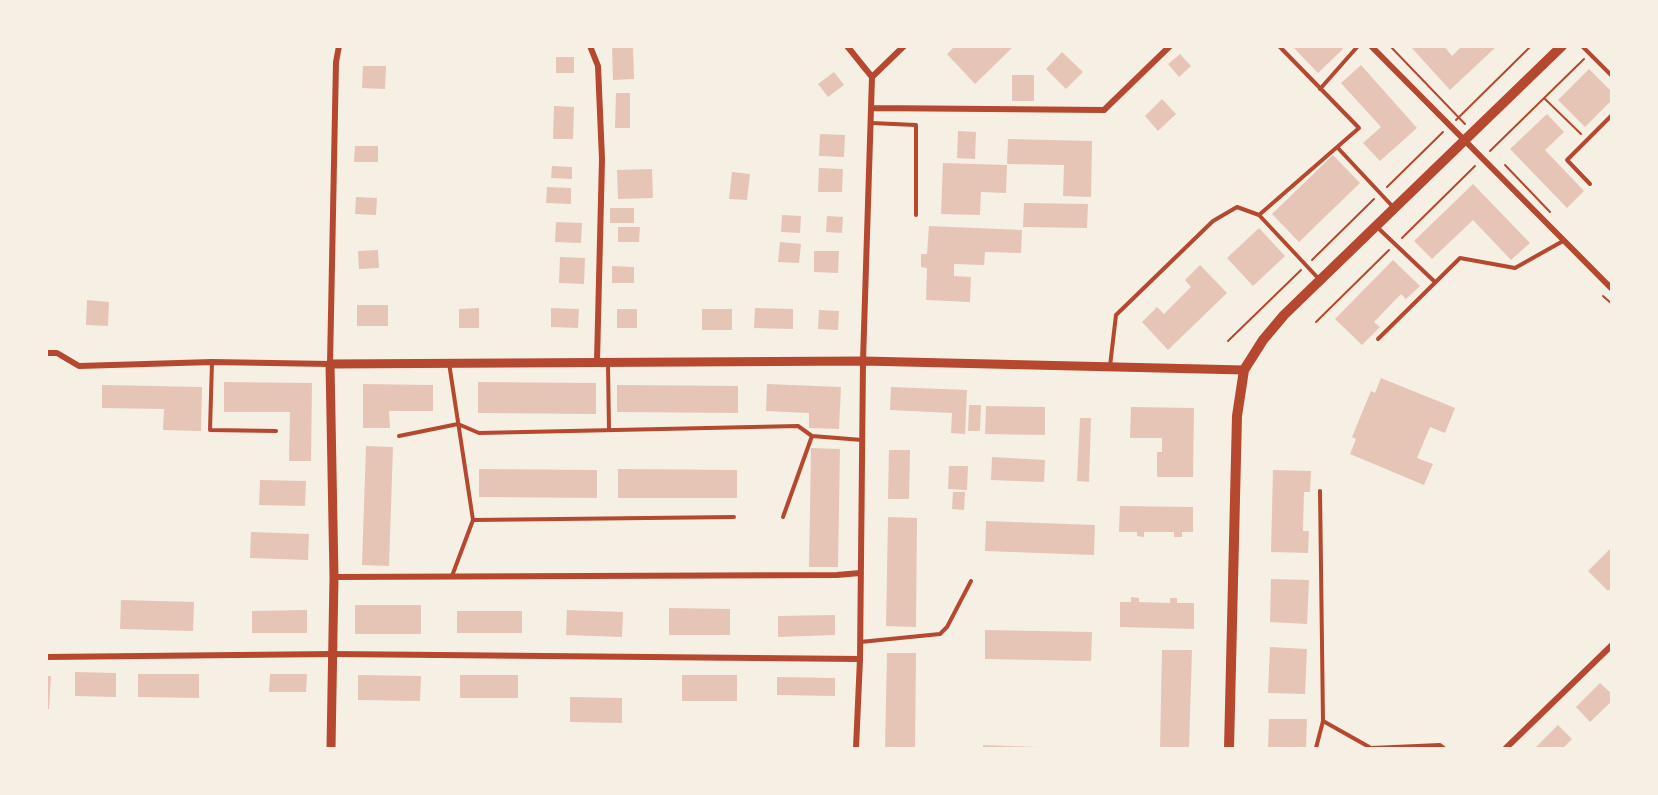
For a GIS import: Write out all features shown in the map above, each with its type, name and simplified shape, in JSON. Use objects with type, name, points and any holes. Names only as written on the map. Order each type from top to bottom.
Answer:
[{"type":"main road","points":[[1229,748],[1237,416],[1244,370],[1263,340],[1284,315],[1473,134],[1550,51],[1562,46]]},
{"type":"street","points":[[331,748],[333,577],[330,364],[336,62],[339,46]]},
{"type":"street","points":[[590,46],[598,66],[602,159],[597,360]]},
{"type":"street","points":[[847,46],[872,77],[863,361],[860,658],[856,748]]},
{"type":"street","points":[[872,77],[904,46]]},
{"type":"street","points":[[872,108],[1104,110],[1170,46]]},
{"type":"street","points":[[1371,46],[1611,289]]},
{"type":"street","points":[[46,353],[57,353],[79,366],[212,362],[330,364],[608,360],[863,361],[1244,370]]},
{"type":"street","points":[[333,577],[837,575],[860,573]]},
{"type":"street","points":[[1506,748],[1611,645]]},
{"type":"street","points":[[46,657],[333,654],[860,658]]},
{"type":"lane","points":[[1259,215],[1359,128],[1279,46]]},
{"type":"lane","points":[[1320,88],[1358,46]]},
{"type":"lane","points":[[1582,46],[1611,76]]},
{"type":"lane","points":[[1590,184],[1568,160],[1611,115]]},
{"type":"lane","points":[[871,123],[916,125],[915,214]]},
{"type":"lane","points":[[1337,147],[1395,209]]},
{"type":"lane","points":[[1110,366],[1116,315],[1213,221],[1237,207],[1259,215],[1321,280]]},
{"type":"lane","points":[[1377,226],[1435,282]]},
{"type":"lane","points":[[1378,339],[1460,258],[1515,268],[1563,241]]},
{"type":"lane","points":[[608,360],[609,430]]},
{"type":"lane","points":[[212,362],[210,430],[276,431]]},
{"type":"lane","points":[[449,362],[473,520],[452,576]]},
{"type":"lane","points":[[399,436],[458,424],[479,433],[798,426],[812,436],[862,440]]},
{"type":"lane","points":[[783,517],[812,436]]},
{"type":"lane","points":[[1316,748],[1323,721],[1320,491]]},
{"type":"lane","points":[[473,520],[734,517]]},
{"type":"lane","points":[[860,642],[940,634],[947,627],[971,581]]},
{"type":"lane","points":[[1323,721],[1371,748],[1440,745],[1444,748]]},
{"type":"path","points":[[1390,46],[1490,151]]},
{"type":"path","points":[[1316,322],[1590,54]]},
{"type":"path","points":[[1544,98],[1587,140]]},
{"type":"building","points":[[612,46],[633,46],[634,79],[613,80]]},
{"type":"building","points":[[955,46],[1014,46],[975,84],[947,54]]},
{"type":"building","points":[[1292,46],[1341,46],[1343,49],[1318,73]]},
{"type":"building","points":[[1410,46],[1444,46],[1452,56],[1462,46],[1497,46],[1450,90]]},
{"type":"building","points":[[1062,52],[1083,72],[1066,89],[1046,69]]},
{"type":"building","points":[[1180,54],[1191,66],[1179,77],[1168,64]]},
{"type":"building","points":[[556,57],[574,57],[574,73],[556,73]]},
{"type":"building","points":[[1361,65],[1417,128],[1380,161],[1363,143],[1381,127],[1341,83]]},
{"type":"building","points":[[363,66],[386,66],[385,89],[362,88]]},
{"type":"building","points":[[1589,69],[1612,92],[1612,100],[1585,127],[1558,100]]},
{"type":"building","points":[[834,72],[844,85],[828,97],[818,84]]},
{"type":"building","points":[[1012,75],[1034,75],[1034,101],[1012,101]]},
{"type":"building","points":[[616,93],[630,93],[630,128],[615,128]]},
{"type":"building","points":[[1162,99],[1176,114],[1158,131],[1145,116]]},
{"type":"building","points":[[554,106],[574,107],[573,139],[553,139]]},
{"type":"building","points":[[1547,114],[1564,132],[1545,150],[1584,191],[1567,208],[1510,149]]},
{"type":"building","points":[[958,131],[976,132],[975,159],[957,158]]},
{"type":"building","points":[[820,134],[845,135],[844,157],[819,156]]},
{"type":"building","points":[[1008,139],[1092,141],[1091,197],[1063,196],[1064,165],[1007,164]]},
{"type":"building","points":[[355,146],[378,146],[378,162],[354,162]]},
{"type":"building","points":[[1333,155],[1360,183],[1299,242],[1272,214]]},
{"type":"building","points":[[943,163],[1007,165],[1006,193],[981,192],[980,215],[941,214]]},
{"type":"building","points":[[552,166],[572,167],[572,179],[551,178]]},
{"type":"building","points":[[819,168],[843,169],[842,192],[818,192]]},
{"type":"building","points":[[652,169],[653,198],[618,199],[617,170]]},
{"type":"building","points":[[732,172],[750,174],[747,200],[729,199]]},
{"type":"building","points":[[1473,184],[1530,243],[1511,260],[1473,220],[1432,259],[1414,241]]},
{"type":"building","points":[[547,187],[571,188],[571,204],[546,203]]},
{"type":"building","points":[[356,197],[377,198],[376,215],[355,214]]},
{"type":"building","points":[[1024,203],[1088,204],[1087,228],[1023,227]]},
{"type":"building","points":[[610,208],[634,208],[634,223],[610,223]]},
{"type":"building","points":[[782,215],[801,216],[800,233],[781,232]]},
{"type":"building","points":[[827,216],[843,217],[842,233],[826,232]]},
{"type":"building","points":[[556,222],[582,223],[581,243],[555,242]]},
{"type":"building","points":[[929,226],[1022,230],[1021,253],[985,252],[984,265],[954,264],[954,276],[971,277],[970,302],[926,300],[927,268],[921,267],[921,254],[927,254]]},
{"type":"building","points":[[618,227],[640,227],[639,242],[618,242]]},
{"type":"building","points":[[1259,228],[1285,256],[1253,286],[1227,258]]},
{"type":"building","points":[[780,242],[801,244],[799,263],[778,262]]},
{"type":"building","points":[[378,250],[379,268],[359,269],[358,251]]},
{"type":"building","points":[[814,251],[839,251],[838,273],[814,272]]},
{"type":"building","points":[[560,257],[585,258],[584,284],[559,283]]},
{"type":"building","points":[[1393,260],[1420,286],[1406,299],[1401,294],[1374,322],[1380,327],[1362,345],[1335,319]]},
{"type":"building","points":[[1200,265],[1227,293],[1168,350],[1142,322],[1157,307],[1164,314],[1191,287],[1185,280]]},
{"type":"building","points":[[612,266],[634,267],[634,283],[612,283]]},
{"type":"building","points":[[87,300],[109,302],[108,326],[86,325]]},
{"type":"building","points":[[357,305],[388,305],[388,326],[357,326]]},
{"type":"building","points":[[479,308],[479,328],[459,328],[459,309]]},
{"type":"building","points":[[551,308],[579,309],[578,328],[551,327]]},
{"type":"building","points":[[755,308],[793,309],[793,329],[754,328]]},
{"type":"building","points":[[617,309],[637,309],[637,328],[617,328]]},
{"type":"building","points":[[702,309],[732,309],[732,330],[702,330]]},
{"type":"building","points":[[819,310],[839,311],[838,330],[818,329]]},
{"type":"building","points":[[1381,378],[1455,408],[1445,433],[1430,427],[1417,458],[1433,464],[1424,485],[1350,454],[1356,439],[1352,437],[1371,391],[1375,393]]},
{"type":"building","points":[[224,382],[312,383],[311,461],[289,461],[290,412],[224,412]]},
{"type":"building","points":[[478,382],[596,383],[596,414],[478,413]]},
{"type":"building","points":[[363,384],[433,385],[433,411],[389,411],[390,428],[363,428]]},
{"type":"building","points":[[767,384],[841,387],[839,429],[809,428],[809,413],[766,411]]},
{"type":"building","points":[[102,385],[202,387],[201,431],[163,430],[164,409],[102,408]]},
{"type":"building","points":[[617,385],[738,386],[738,413],[617,412]]},
{"type":"building","points":[[891,387],[967,390],[965,434],[951,433],[952,413],[890,410]]},
{"type":"building","points":[[969,405],[981,405],[980,431],[968,431]]},
{"type":"building","points":[[986,406],[1045,407],[1045,435],[985,434]]},
{"type":"building","points":[[1131,407],[1194,408],[1193,477],[1157,477],[1157,452],[1162,452],[1162,438],[1130,438]]},
{"type":"building","points":[[1080,418],[1091,418],[1089,482],[1077,481]]},
{"type":"building","points":[[366,446],[393,447],[389,566],[362,565]]},
{"type":"building","points":[[811,448],[840,449],[838,567],[809,567]]},
{"type":"building","points":[[889,450],[910,450],[909,499],[888,499]]},
{"type":"building","points":[[992,457],[1045,460],[1044,482],[991,480]]},
{"type":"building","points":[[949,466],[968,466],[967,490],[948,489]]},
{"type":"building","points":[[479,469],[597,470],[597,498],[479,497]]},
{"type":"building","points":[[618,469],[737,470],[737,498],[618,498]]},
{"type":"building","points":[[1273,470],[1311,471],[1310,492],[1304,492],[1303,531],[1309,531],[1308,553],[1271,552]]},
{"type":"building","points":[[260,480],[306,481],[305,506],[259,505]]},
{"type":"building","points":[[953,492],[965,492],[964,510],[952,509]]},
{"type":"building","points":[[1120,506],[1193,507],[1193,532],[1182,532],[1182,537],[1174,537],[1174,532],[1144,532],[1144,537],[1137,536],[1137,532],[1119,532]]},
{"type":"building","points":[[888,517],[917,518],[916,627],[886,626]]},
{"type":"building","points":[[986,521],[1095,525],[1094,555],[985,551]]},
{"type":"building","points":[[251,532],[309,534],[308,560],[250,558]]},
{"type":"building","points":[[1612,547],[1612,587],[1608,591],[1588,571]]},
{"type":"building","points":[[1271,579],[1309,580],[1307,624],[1270,622]]},
{"type":"building","points":[[1131,597],[1139,598],[1139,602],[1170,603],[1170,598],[1177,598],[1177,603],[1194,603],[1194,629],[1120,627],[1120,602],[1131,602]]},
{"type":"building","points":[[121,600],[194,602],[193,631],[120,629]]},
{"type":"building","points":[[355,605],[421,605],[421,634],[355,634]]},
{"type":"building","points":[[669,608],[730,609],[730,635],[669,635]]},
{"type":"building","points":[[307,610],[307,633],[252,633],[252,611]]},
{"type":"building","points":[[567,610],[623,612],[622,637],[566,635]]},
{"type":"building","points":[[457,611],[522,611],[522,633],[457,633]]},
{"type":"building","points":[[835,615],[835,635],[778,637],[778,616]]},
{"type":"building","points":[[985,630],[1092,632],[1091,661],[985,659]]},
{"type":"building","points":[[1270,647],[1307,649],[1305,694],[1268,693]]},
{"type":"building","points":[[1162,650],[1192,650],[1189,748],[1160,748]]},
{"type":"building","points":[[887,653],[916,653],[915,748],[885,748]]},
{"type":"building","points":[[75,672],[116,673],[116,697],[75,696]]},
{"type":"building","points":[[138,674],[199,674],[199,698],[138,697]]},
{"type":"building","points":[[270,674],[307,674],[306,692],[269,692]]},
{"type":"building","points":[[358,675],[421,676],[420,701],[358,700]]},
{"type":"building","points":[[460,675],[518,675],[518,698],[460,698]]},
{"type":"building","points":[[682,675],[737,675],[737,701],[682,701]]},
{"type":"building","points":[[46,676],[51,676],[49,709],[46,709]]},
{"type":"building","points":[[777,677],[835,678],[835,696],[777,695]]},
{"type":"building","points":[[1600,683],[1612,694],[1612,701],[1590,722],[1576,707]]},
{"type":"building","points":[[570,697],[622,698],[622,723],[570,722]]},
{"type":"building","points":[[1269,719],[1307,719],[1306,748],[1268,748]]},
{"type":"building","points":[[1558,725],[1572,739],[1563,748],[1535,748]]},
{"type":"building","points":[[983,745],[1038,747],[1038,748],[983,748]]}]
